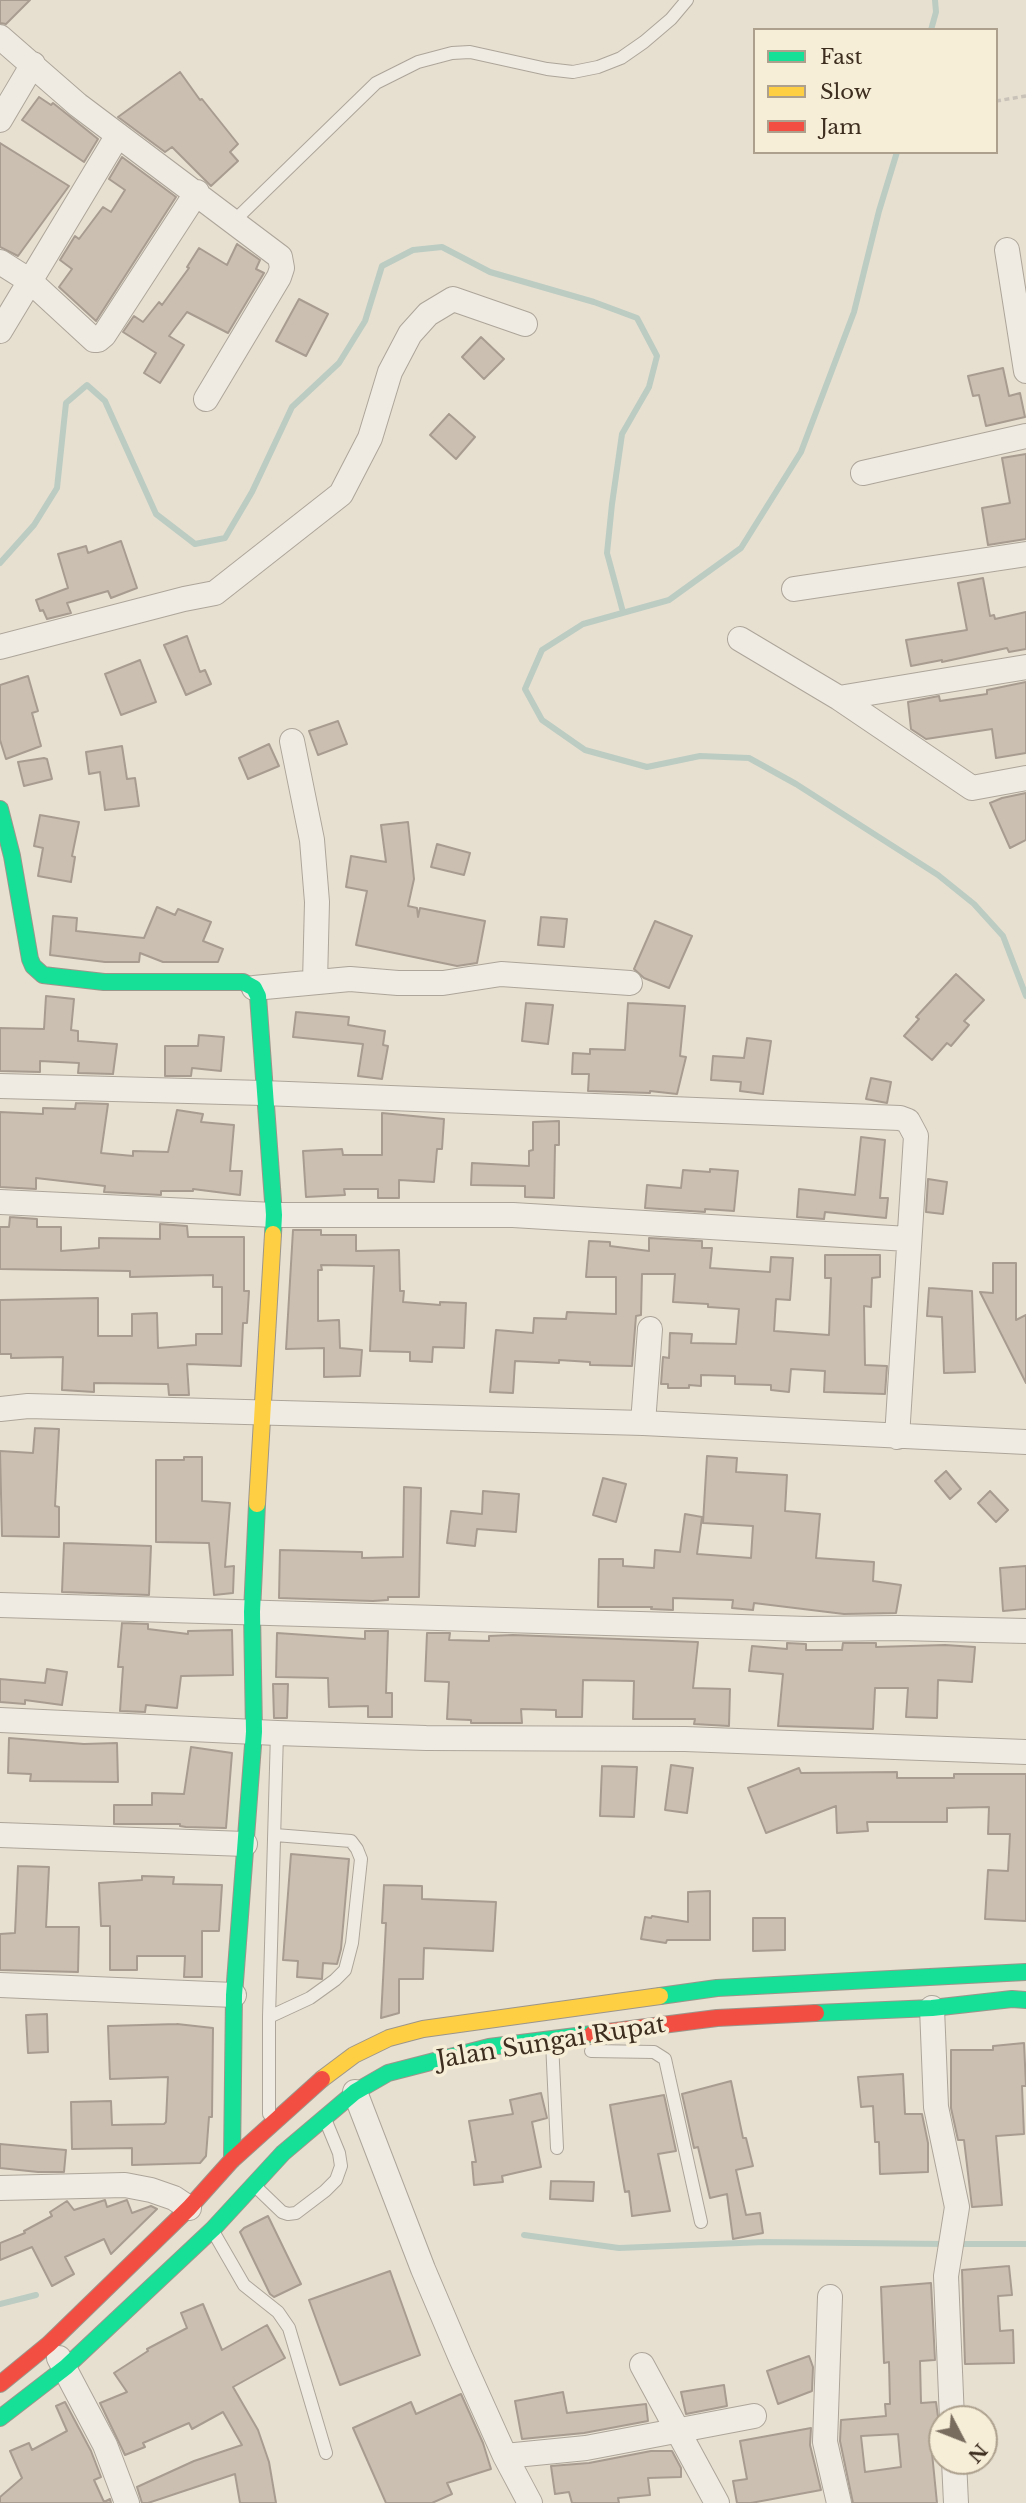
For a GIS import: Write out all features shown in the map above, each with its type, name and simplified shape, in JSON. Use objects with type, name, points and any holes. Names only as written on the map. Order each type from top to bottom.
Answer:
[{"type":"main road","points":[[0,809],[12,856],[30,959],[43,975],[104,982],[243,982],[254,988],[258,996],[274,1215],[252,1612],[265,1733],[245,1844],[234,1995],[232,2160]]},
{"type":"main road","name":"Jalan Sungai Rupat","points":[[0,2384],[49,2344],[189,2208],[232,2160],[320,2080],[354,2055],[389,2038],[423,2029],[717,1989],[1026,1972]]},
{"type":"main road","points":[[717,1989],[717,2018]]},
{"type":"main road","name":"Jalan Sungai Rupat","points":[[0,2418],[66,2367],[213,2229],[283,2153],[324,2116],[355,2092],[388,2073],[489,2047],[562,2048],[717,2018],[932,2008],[1012,1999],[1026,2000]]},
{"type":"street","points":[[0,37],[78,105],[280,257],[282,268],[279,277],[206,399]]},
{"type":"street","points":[[0,120],[33,64]]},
{"type":"street","points":[[0,331],[118,135]]},
{"type":"street","points":[[0,262],[30,281],[94,340],[98,340],[104,335],[197,192]]},
{"type":"street","points":[[1007,250],[1026,371]]},
{"type":"street","points":[[0,647],[215,593],[341,494],[370,438],[390,372],[410,334],[428,314],[453,299],[525,324]]},
{"type":"street","points":[[863,473],[1026,436]]},
{"type":"street","points":[[794,589],[1026,554]]},
{"type":"street","points":[[740,639],[839,698],[972,788],[1026,778]]},
{"type":"street","points":[[839,698],[1026,667]]},
{"type":"street","points":[[292,741],[312,840],[317,902],[315,982]]},
{"type":"street","points":[[254,988],[349,979],[443,983],[501,975],[630,983]]},
{"type":"street","points":[[0,1086],[263,1093],[900,1118],[908,1121],[916,1136],[897,1437]]},
{"type":"street","points":[[0,1202],[274,1215],[513,1215],[908,1240]]},
{"type":"street","points":[[643,1423],[650,1329]]},
{"type":"street","points":[[0,1409],[28,1406],[643,1423],[1026,1442]]},
{"type":"street","points":[[0,1605],[808,1629],[1026,1631]]},
{"type":"street","points":[[0,1720],[265,1733],[426,1738],[685,1739],[1026,1752]]},
{"type":"street","points":[[0,1835],[245,1844]]},
{"type":"street","points":[[0,1985],[234,1995]]},
{"type":"street","points":[[932,2008],[936,2107],[957,2207],[946,2276],[951,2405]]},
{"type":"street","points":[[355,2092],[423,2269],[505,2456],[530,2503]]},
{"type":"street","points":[[0,2188],[125,2185],[151,2190],[189,2208]]},
{"type":"street","points":[[830,2297],[825,2442],[839,2503]]},
{"type":"street","points":[[49,2344],[66,2367],[105,2445],[127,2503]]},
{"type":"street","points":[[642,2365],[717,2503]]},
{"type":"street","points":[[505,2456],[586,2448],[754,2416]]},
{"type":"street","points":[[955,2475],[956,2503]]},
{"type":"lane","points":[[234,220],[376,83],[418,62],[452,52],[471,52],[560,71],[573,72],[598,67],[621,58],[644,42],[671,19],[687,0]]},
{"type":"lane","points":[[265,1733],[275,1835],[269,2017],[269,2128]]},
{"type":"lane","points":[[269,2017],[310,1998],[345,1969],[352,1943],[361,1859],[354,1844],[343,1839],[275,1835]]},
{"type":"lane","points":[[557,2148],[562,2048],[654,2052],[668,2064],[701,2222]]},
{"type":"lane","points":[[255,2185],[282,2212],[288,2214],[296,2213],[325,2192],[336,2180],[341,2166],[339,2153],[324,2116]]},
{"type":"lane","points":[[213,2229],[243,2285],[278,2312],[289,2328],[326,2453]]},
{"type":"path","points":[[998,101],[1026,96]]},
{"type":"building","points":[[0,0],[30,0],[6,24],[0,23]]},
{"type":"building","points":[[180,72],[238,144],[230,152],[238,161],[211,186],[172,147],[165,152],[118,117]]},
{"type":"building","points":[[39,97],[51,105],[53,103],[98,139],[84,162],[22,120]]},
{"type":"building","points":[[0,143],[69,186],[18,256],[0,247]]},
{"type":"building","points":[[122,157],[176,197],[96,321],[59,287],[72,269],[60,260],[75,236],[79,239],[103,207],[111,212],[125,190],[109,179]]},
{"type":"building","points":[[237,244],[260,260],[256,269],[264,273],[228,333],[187,312],[169,336],[184,345],[160,383],[144,373],[156,353],[123,332],[134,316],[143,322],[159,302],[162,305],[189,268],[187,267],[199,248],[227,265]]},
{"type":"building","points":[[299,299],[328,314],[306,356],[276,341]]},
{"type":"building","points":[[481,337],[504,359],[484,379],[462,357]]},
{"type":"building","points":[[1003,368],[1009,396],[1020,393],[1025,417],[986,426],[979,395],[973,396],[968,376]]},
{"type":"building","points":[[449,414],[475,437],[456,459],[430,435]]},
{"type":"building","points":[[1026,454],[1026,539],[988,545],[982,508],[1010,503],[1002,458]]},
{"type":"building","points":[[121,541],[137,588],[111,598],[108,591],[67,603],[71,613],[47,619],[36,600],[68,588],[58,554],[86,546],[88,553]]},
{"type":"building","points":[[983,578],[990,616],[994,615],[995,619],[1026,612],[1026,649],[1009,652],[1007,648],[911,666],[906,640],[967,630],[958,583]]},
{"type":"building","points":[[187,636],[200,672],[205,670],[211,684],[186,695],[164,645]]},
{"type":"building","points":[[140,660],[156,702],[121,715],[105,674]]},
{"type":"building","points":[[28,676],[38,711],[32,713],[41,746],[6,759],[0,740],[0,685]]},
{"type":"building","points":[[1026,682],[1026,753],[996,758],[992,729],[926,739],[911,729],[908,702],[939,696],[940,701],[987,694],[987,690]]},
{"type":"building","points":[[338,721],[347,744],[318,755],[309,731]]},
{"type":"building","points":[[269,744],[279,766],[248,779],[239,758]]},
{"type":"building","points":[[122,746],[127,779],[135,778],[139,806],[105,810],[100,772],[89,774],[86,752]]},
{"type":"building","points":[[47,759],[52,779],[24,786],[18,762]]},
{"type":"building","points":[[1026,793],[1026,840],[1010,848],[990,803]]},
{"type":"building","points":[[40,815],[79,822],[72,856],[75,857],[71,882],[38,876],[43,848],[34,846]]},
{"type":"building","points":[[408,822],[414,879],[408,906],[417,908],[418,917],[420,908],[485,921],[477,963],[457,966],[356,945],[367,891],[346,887],[351,856],[386,862],[381,825]]},
{"type":"building","points":[[437,844],[470,853],[464,875],[431,867]]},
{"type":"building","points":[[157,907],[175,915],[178,909],[211,922],[203,941],[223,949],[218,962],[163,962],[140,953],[139,962],[105,962],[50,955],[53,916],[77,918],[76,931],[144,938]]},
{"type":"building","points":[[541,917],[567,919],[564,947],[538,945]]},
{"type":"building","points":[[655,921],[692,936],[669,988],[644,978],[634,969]]},
{"type":"building","points":[[956,974],[984,1000],[964,1021],[969,1025],[951,1046],[947,1043],[932,1060],[904,1036],[919,1019],[916,1017]]},
{"type":"building","points":[[46,996],[74,999],[71,1030],[78,1031],[78,1041],[117,1044],[113,1074],[78,1073],[79,1063],[40,1061],[40,1072],[0,1071],[0,1028],[44,1029]]},
{"type":"building","points":[[526,1003],[553,1005],[548,1044],[522,1041]]},
{"type":"building","points":[[628,1003],[685,1006],[680,1056],[686,1057],[677,1094],[588,1091],[589,1074],[572,1074],[573,1053],[590,1054],[590,1049],[625,1050]]},
{"type":"building","points":[[296,1012],[349,1017],[348,1025],[385,1031],[383,1045],[388,1046],[382,1079],[358,1076],[363,1044],[293,1037]]},
{"type":"building","points":[[199,1035],[224,1037],[221,1071],[192,1068],[191,1076],[165,1076],[165,1046],[198,1046]]},
{"type":"building","points":[[747,1038],[771,1041],[763,1094],[740,1091],[741,1082],[711,1080],[713,1056],[744,1058]]},
{"type":"building","points":[[871,1078],[891,1082],[887,1103],[866,1099]]},
{"type":"building","points":[[76,1103],[108,1104],[101,1153],[133,1156],[133,1151],[168,1152],[177,1110],[203,1114],[201,1122],[234,1125],[230,1171],[242,1171],[240,1195],[193,1189],[161,1191],[161,1195],[104,1192],[105,1186],[36,1178],[36,1189],[0,1187],[0,1112],[43,1114],[43,1108],[75,1109]]},
{"type":"building","points":[[382,1113],[444,1119],[442,1149],[437,1149],[434,1182],[399,1180],[399,1198],[378,1198],[378,1189],[344,1189],[345,1195],[306,1197],[303,1151],[342,1149],[343,1155],[382,1155]]},
{"type":"building","points":[[559,1121],[559,1145],[555,1145],[554,1198],[525,1197],[525,1186],[471,1185],[472,1163],[529,1166],[529,1151],[533,1150],[533,1122]]},
{"type":"building","points":[[861,1137],[885,1140],[880,1198],[888,1198],[886,1218],[825,1212],[824,1219],[797,1217],[799,1189],[855,1195]]},
{"type":"building","points":[[710,1169],[738,1171],[734,1211],[645,1208],[647,1185],[681,1188],[683,1170],[710,1172]]},
{"type":"building","points":[[928,1179],[947,1182],[943,1214],[926,1212]]},
{"type":"building","points":[[10,1217],[37,1219],[37,1227],[61,1227],[61,1251],[99,1248],[99,1238],[160,1239],[160,1224],[187,1226],[188,1237],[244,1237],[244,1291],[249,1291],[247,1323],[243,1323],[241,1366],[187,1364],[189,1395],[169,1395],[168,1384],[94,1383],[94,1392],[62,1390],[63,1357],[11,1358],[11,1354],[0,1354],[0,1300],[98,1298],[98,1336],[132,1336],[132,1314],[157,1313],[158,1348],[196,1345],[196,1334],[222,1334],[222,1287],[213,1287],[213,1275],[130,1277],[130,1271],[0,1269],[0,1227],[9,1227]]},
{"type":"building","points":[[293,1230],[321,1230],[321,1235],[356,1235],[356,1251],[399,1250],[400,1291],[404,1291],[403,1302],[440,1305],[440,1302],[466,1303],[464,1348],[433,1347],[432,1362],[410,1361],[410,1352],[370,1351],[374,1266],[321,1265],[322,1270],[318,1270],[318,1321],[339,1320],[340,1348],[362,1350],[360,1376],[324,1377],[324,1348],[286,1349]]},
{"type":"building","points":[[649,1238],[702,1241],[702,1248],[712,1248],[710,1268],[770,1272],[771,1257],[793,1258],[790,1300],[776,1299],[774,1331],[829,1335],[831,1278],[825,1278],[825,1255],[880,1255],[880,1277],[872,1278],[871,1307],[864,1306],[865,1365],[887,1366],[885,1394],[824,1392],[825,1371],[791,1369],[789,1392],[771,1390],[771,1385],[735,1384],[735,1376],[701,1375],[701,1386],[689,1385],[689,1388],[668,1388],[668,1384],[661,1384],[663,1357],[669,1358],[670,1333],[692,1334],[691,1343],[736,1344],[739,1309],[673,1302],[675,1274],[642,1274],[641,1315],[636,1316],[632,1366],[590,1365],[590,1362],[559,1360],[559,1363],[515,1361],[513,1393],[490,1392],[496,1330],[533,1333],[534,1318],[566,1319],[567,1312],[616,1314],[616,1277],[586,1277],[589,1241],[610,1242],[610,1246],[649,1251]]},
{"type":"building","points":[[993,1263],[1016,1263],[1016,1320],[1026,1315],[1026,1383],[980,1292],[993,1293]]},
{"type":"building","points":[[929,1288],[972,1291],[975,1372],[944,1373],[942,1317],[927,1316]]},
{"type":"building","points":[[35,1428],[59,1429],[55,1506],[59,1507],[59,1537],[2,1536],[0,1451],[33,1453]]},
{"type":"building","points":[[707,1456],[737,1458],[736,1472],[787,1475],[785,1511],[820,1514],[816,1558],[874,1562],[873,1581],[901,1585],[896,1613],[844,1614],[754,1603],[753,1610],[732,1608],[733,1600],[673,1598],[673,1610],[651,1609],[652,1607],[598,1607],[599,1559],[623,1559],[623,1566],[654,1568],[655,1550],[680,1552],[685,1514],[702,1517],[697,1554],[751,1558],[753,1526],[703,1523]]},
{"type":"building","points":[[184,1457],[202,1457],[202,1501],[230,1503],[225,1567],[234,1566],[233,1593],[214,1595],[209,1543],[156,1542],[156,1460],[184,1460]]},
{"type":"building","points":[[946,1471],[961,1489],[950,1499],[935,1481]]},
{"type":"building","points":[[603,1478],[626,1484],[616,1522],[593,1515]]},
{"type":"building","points":[[404,1487],[421,1488],[419,1597],[388,1597],[388,1600],[373,1601],[279,1598],[280,1550],[362,1552],[362,1558],[403,1557]]},
{"type":"building","points":[[483,1491],[519,1494],[516,1532],[477,1529],[475,1546],[447,1543],[451,1511],[482,1514]]},
{"type":"building","points":[[990,1491],[1008,1510],[996,1522],[978,1503]]},
{"type":"building","points":[[64,1543],[151,1546],[149,1595],[62,1592]]},
{"type":"building","points":[[1026,1566],[1026,1609],[1003,1611],[1000,1568]]},
{"type":"building","points":[[122,1623],[148,1624],[148,1629],[188,1634],[188,1631],[232,1630],[233,1675],[181,1676],[177,1708],[146,1705],[145,1712],[120,1711],[123,1667],[118,1667]]},
{"type":"building","points":[[365,1631],[388,1631],[386,1693],[392,1693],[392,1717],[368,1717],[368,1706],[329,1707],[328,1678],[276,1677],[277,1633],[365,1639]]},
{"type":"building","points":[[427,1633],[450,1633],[449,1640],[489,1641],[489,1636],[513,1635],[698,1642],[693,1688],[730,1689],[729,1726],[694,1724],[695,1719],[633,1719],[634,1681],[583,1680],[582,1717],[556,1717],[556,1710],[521,1709],[522,1723],[471,1723],[471,1720],[447,1719],[449,1682],[425,1681]]},
{"type":"building","points":[[787,1643],[806,1644],[806,1650],[842,1650],[843,1643],[876,1643],[876,1647],[975,1647],[972,1682],[938,1680],[937,1718],[906,1717],[908,1688],[875,1688],[873,1729],[778,1726],[783,1674],[749,1671],[752,1646],[787,1649]]},
{"type":"building","points":[[47,1669],[67,1672],[62,1705],[25,1700],[25,1704],[0,1702],[0,1679],[45,1683]]},
{"type":"building","points":[[273,1684],[288,1684],[287,1718],[274,1718]]},
{"type":"building","points":[[9,1738],[84,1744],[117,1743],[118,1782],[30,1781],[31,1774],[8,1773]]},
{"type":"building","points":[[191,1747],[232,1753],[226,1828],[186,1827],[180,1824],[114,1824],[114,1805],[152,1805],[152,1793],[184,1794]]},
{"type":"building","points":[[671,1765],[693,1768],[687,1813],[665,1810]]},
{"type":"building","points":[[602,1766],[637,1767],[634,1817],[600,1816]]},
{"type":"building","points":[[799,1768],[801,1773],[897,1772],[897,1778],[954,1778],[954,1774],[1026,1774],[1026,1921],[985,1919],[988,1870],[1008,1871],[1010,1834],[988,1834],[989,1807],[947,1808],[947,1822],[867,1822],[868,1831],[837,1833],[836,1806],[766,1833],[748,1788]]},
{"type":"building","points":[[291,1854],[349,1859],[341,1949],[337,1964],[323,1963],[322,1979],[297,1977],[298,1961],[283,1960]]},
{"type":"building","points":[[18,1866],[49,1867],[46,1927],[79,1927],[78,1972],[0,1970],[0,1934],[15,1933]]},
{"type":"building","points":[[142,1876],[174,1877],[173,1884],[222,1885],[219,1931],[202,1931],[202,1977],[184,1977],[185,1956],[137,1956],[137,1970],[110,1970],[110,1926],[101,1926],[99,1883],[142,1880]]},
{"type":"building","points":[[384,1885],[422,1886],[422,1899],[496,1902],[493,1951],[424,1948],[423,1979],[399,1979],[399,2013],[381,2018],[386,1923],[382,1923]]},
{"type":"building","points":[[710,1891],[710,1940],[667,1940],[666,1943],[641,1939],[645,1917],[688,1922],[688,1892]]},
{"type":"building","points":[[753,1918],[785,1918],[785,1950],[753,1951]]},
{"type":"building","points":[[47,2014],[48,2052],[28,2053],[26,2015]]},
{"type":"building","points":[[177,2024],[213,2028],[212,2117],[209,2117],[206,2156],[200,2163],[132,2165],[132,2148],[72,2149],[71,2102],[111,2101],[112,2125],[166,2122],[168,2077],[110,2079],[108,2026]]},
{"type":"building","points":[[1024,2043],[1024,2134],[996,2136],[1002,2205],[972,2207],[964,2140],[958,2140],[951,2108],[951,2050],[993,2050],[993,2046]]},
{"type":"building","points":[[903,2074],[905,2114],[922,2114],[928,2143],[928,2172],[880,2174],[879,2142],[875,2142],[873,2106],[861,2107],[858,2077]]},
{"type":"building","points":[[731,2081],[743,2138],[746,2138],[753,2166],[736,2170],[746,2215],[760,2213],[763,2233],[733,2239],[727,2194],[710,2198],[698,2147],[694,2148],[682,2094]]},
{"type":"building","points":[[541,2093],[547,2118],[532,2122],[541,2167],[502,2176],[503,2182],[474,2185],[472,2162],[476,2162],[469,2121],[513,2114],[510,2100]]},
{"type":"building","points":[[664,2095],[676,2151],[658,2154],[670,2211],[632,2216],[629,2191],[625,2192],[610,2105]]},
{"type":"building","points":[[0,2144],[66,2150],[64,2172],[0,2168]]},
{"type":"building","points":[[551,2181],[594,2182],[593,2201],[550,2199]]},
{"type":"building","points":[[105,2200],[107,2207],[127,2200],[132,2213],[151,2206],[157,2209],[111,2254],[104,2239],[65,2257],[74,2274],[52,2286],[32,2247],[0,2260],[0,2243],[25,2233],[24,2231],[52,2216],[50,2212],[67,2201],[74,2210]]},
{"type":"building","points":[[268,2216],[301,2284],[274,2297],[270,2294],[240,2232]]},
{"type":"building","points":[[1009,2266],[1012,2295],[998,2296],[1000,2331],[1013,2330],[1014,2363],[965,2364],[962,2270]]},
{"type":"building","points":[[390,2271],[420,2355],[340,2385],[309,2300]]},
{"type":"building","points":[[931,2283],[935,2360],[920,2361],[921,2403],[936,2402],[936,2405],[928,2405],[928,2475],[934,2475],[937,2503],[853,2503],[840,2441],[841,2420],[886,2416],[885,2404],[890,2404],[889,2362],[884,2363],[881,2287]],"holes":[[[898,2434],[901,2467],[865,2472],[861,2436]]]},
{"type":"building","points":[[203,2304],[222,2350],[267,2325],[285,2358],[233,2387],[258,2430],[269,2462],[276,2503],[240,2503],[235,2474],[142,2503],[137,2487],[194,2461],[242,2445],[223,2412],[192,2429],[189,2423],[143,2443],[145,2447],[125,2455],[100,2403],[127,2392],[114,2373],[148,2351],[147,2349],[187,2328],[181,2313]]},
{"type":"building","points":[[809,2356],[813,2367],[812,2391],[778,2404],[767,2371]]},
{"type":"building","points":[[724,2385],[727,2406],[686,2414],[681,2392]]},
{"type":"building","points":[[563,2392],[567,2413],[646,2404],[648,2421],[584,2433],[522,2439],[515,2401]]},
{"type":"building","points":[[461,2394],[483,2443],[491,2469],[447,2483],[452,2494],[432,2503],[386,2503],[353,2428],[411,2402],[416,2414]]},
{"type":"building","points":[[65,2402],[91,2451],[101,2477],[94,2480],[104,2502],[110,2499],[111,2503],[0,2503],[0,2497],[22,2478],[10,2451],[29,2443],[32,2450],[67,2431],[56,2406]]},
{"type":"building","points":[[811,2428],[810,2445],[821,2490],[751,2503],[737,2503],[733,2481],[747,2479],[740,2441]]},
{"type":"building","points":[[651,2451],[672,2451],[681,2468],[681,2477],[648,2478],[650,2495],[618,2498],[619,2503],[572,2503],[569,2492],[555,2494],[551,2466],[589,2463]]},
{"type":"waterway","points":[[932,28],[936,12],[935,0]]},
{"type":"waterway","points":[[896,154],[854,312],[801,452],[741,548],[669,600],[583,624],[542,650],[525,689],[542,720],[585,750],[647,767],[700,756],[749,758],[796,784],[938,875],[974,904],[1003,936],[1026,996]]},
{"type":"waterway","points":[[0,563],[34,525],[57,488],[66,403],[87,385],[105,401],[156,514],[195,544],[225,538],[252,492],[292,407],[339,363],[365,321],[382,266],[413,250],[442,247],[490,272],[594,302],[637,318],[657,356],[649,387],[622,434],[612,504],[607,553],[623,612]]},
{"type":"waterway","points":[[524,2235],[619,2248],[764,2242],[945,2244]]},
{"type":"waterway","points":[[955,2244],[1026,2244]]},
{"type":"waterway","points":[[0,2304],[36,2295]]},
{"type":"traffic: fast","points":[[0,809],[12,856],[30,959],[43,975],[104,982],[243,982],[254,988],[258,996],[274,1215],[273,1234]]},
{"type":"traffic: fast","points":[[232,2160],[234,1995],[254,1732],[252,1612],[257,1504]]},
{"type":"traffic: fast","points":[[660,1996],[717,1988],[1026,1972]]},
{"type":"traffic: fast","points":[[816,2013],[932,2008],[1012,1999],[1026,2000]]},
{"type":"traffic: fast","points":[[0,2418],[66,2367],[213,2229],[283,2153],[355,2092],[388,2073],[489,2047],[592,2034]]},
{"type":"traffic: slow","points":[[257,1504],[273,1234]]},
{"type":"traffic: slow","points":[[322,2079],[354,2055],[389,2038],[423,2029],[660,1996]]},
{"type":"traffic: jam","points":[[592,2034],[717,2018],[816,2013]]},
{"type":"traffic: jam","points":[[0,2384],[49,2344],[189,2208],[232,2160],[322,2079]]}]
